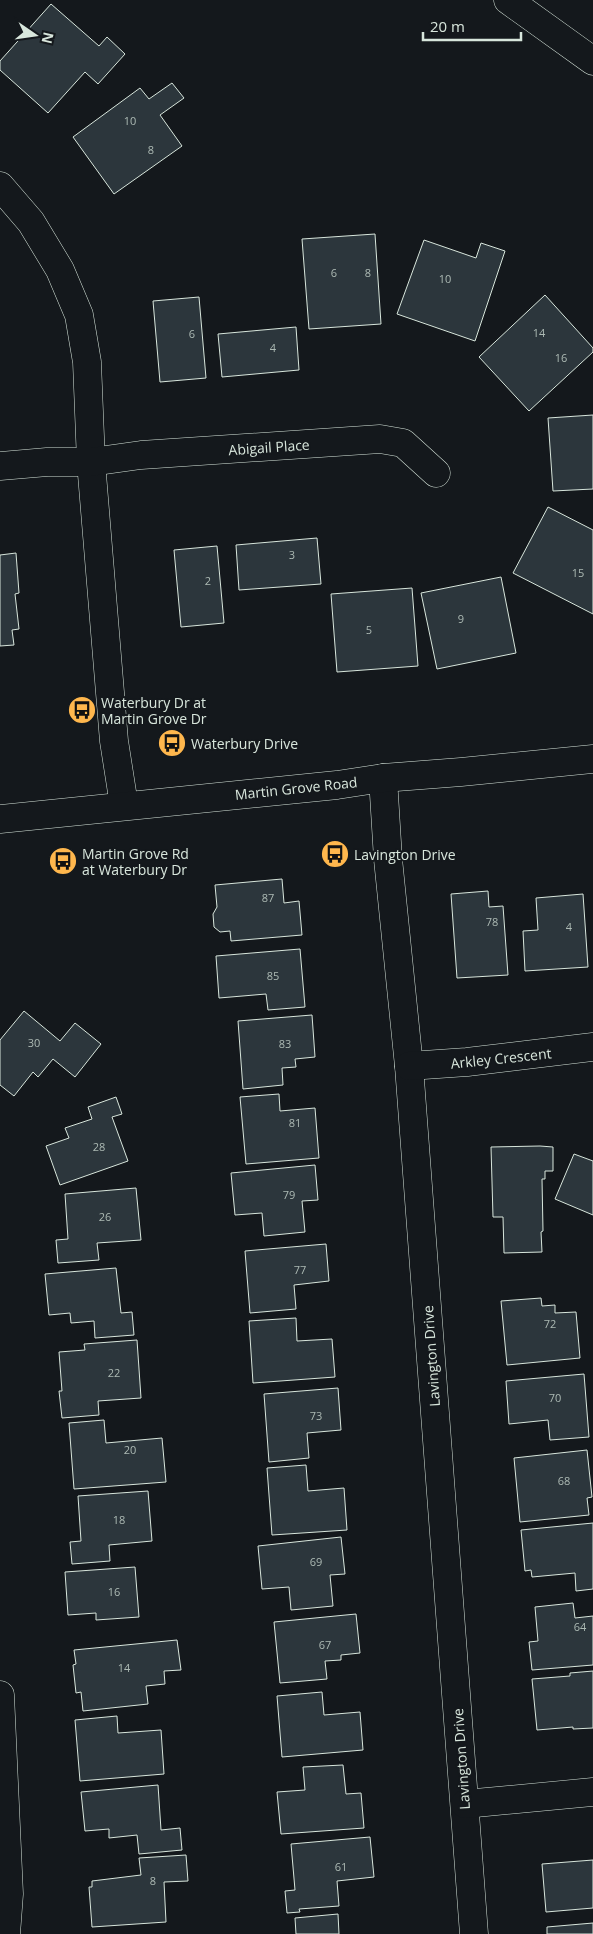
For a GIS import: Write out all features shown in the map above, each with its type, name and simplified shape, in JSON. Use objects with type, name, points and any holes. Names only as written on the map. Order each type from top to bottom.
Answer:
[{"type":"main road","points":[[508,0],[593,62]]},
{"type":"main road","points":[[0,186],[31,222],[60,270],[79,315],[87,362],[91,462],[113,734],[124,805]]},
{"type":"main road","name":"Abigail Place","points":[[0,466],[47,462],[91,462],[141,456],[380,439],[404,443],[436,473]]},
{"type":"main road","name":"Martin Grove Road","points":[[0,819],[383,778],[593,759]]},
{"type":"main road","name":"Lavington Drive","points":[[383,778],[388,859],[409,1066],[474,1934]]},
{"type":"main road","name":"Arkley Crescent","points":[[409,1066],[467,1062],[593,1048]]},
{"type":"main road","points":[[0,1694],[9,1894],[6,1934]]},
{"type":"main road","points":[[464,1804],[593,1792]]},
{"type":"building","points":[[51,4],[99,46],[107,37],[125,54],[98,84],[85,72],[48,113],[0,70],[0,61]]},
{"type":"building","points":[[172,83],[184,98],[160,115],[182,146],[114,194],[73,137],[140,88],[149,99]]},
{"type":"building","points":[[375,234],[381,324],[309,329],[302,239]]},
{"type":"building","points":[[424,240],[476,258],[481,243],[505,251],[475,341],[397,314]]},
{"type":"building","points":[[545,295],[593,348],[593,352],[529,411],[479,357]]},
{"type":"building","points":[[199,297],[206,378],[160,382],[153,301]]},
{"type":"building","points":[[296,327],[299,370],[222,377],[218,334]]},
{"type":"building","points":[[593,415],[593,489],[553,491],[548,418]]},
{"type":"building","points":[[548,507],[593,530],[593,614],[513,573]]},
{"type":"building","points":[[317,538],[321,584],[239,590],[236,545]]},
{"type":"building","points":[[217,546],[224,623],[181,627],[174,550]]},
{"type":"building","points":[[16,553],[19,593],[15,594],[19,629],[12,630],[14,645],[0,646],[0,555]]},
{"type":"building","points":[[501,577],[516,653],[437,669],[421,593]]},
{"type":"building","points":[[412,588],[418,666],[337,672],[331,594]]},
{"type":"building","points":[[282,879],[284,903],[299,901],[302,935],[231,941],[230,931],[220,932],[214,927],[213,914],[217,907],[215,885]]},
{"type":"building","points":[[488,891],[489,907],[503,906],[508,975],[457,978],[451,894]]},
{"type":"building","points":[[583,894],[588,967],[525,971],[523,931],[538,930],[536,898]]},
{"type":"building","points":[[300,949],[305,1007],[268,1010],[266,994],[219,998],[216,956]]},
{"type":"building","points":[[24,1011],[60,1041],[75,1023],[101,1044],[75,1077],[53,1059],[38,1077],[33,1072],[14,1096],[0,1085],[0,1040]]},
{"type":"building","points":[[312,1015],[315,1057],[295,1059],[296,1067],[282,1068],[283,1085],[243,1089],[238,1021]]},
{"type":"building","points":[[279,1094],[280,1111],[315,1108],[319,1158],[246,1164],[240,1097]]},
{"type":"building","points":[[116,1097],[122,1114],[112,1117],[128,1161],[60,1185],[46,1146],[69,1138],[65,1128],[92,1119],[88,1107]]},
{"type":"building","points":[[491,1147],[553,1147],[553,1171],[545,1171],[545,1179],[542,1179],[542,1252],[504,1253],[503,1217],[493,1217]]},
{"type":"building","points":[[574,1154],[593,1161],[593,1215],[555,1199]]},
{"type":"building","points":[[315,1165],[318,1200],[302,1201],[305,1232],[264,1236],[262,1213],[235,1215],[231,1173]]},
{"type":"building","points":[[136,1188],[141,1240],[97,1243],[99,1260],[58,1263],[56,1240],[68,1239],[65,1194]]},
{"type":"building","points":[[326,1244],[329,1281],[294,1285],[296,1309],[250,1313],[245,1251]]},
{"type":"building","points":[[116,1268],[121,1313],[132,1312],[134,1335],[95,1338],[94,1321],[71,1323],[70,1313],[49,1315],[45,1274]]},
{"type":"building","points":[[541,1298],[542,1306],[555,1305],[555,1313],[576,1312],[580,1358],[507,1365],[501,1301]]},
{"type":"building","points":[[296,1318],[297,1341],[332,1339],[335,1377],[253,1383],[249,1321]]},
{"type":"building","points":[[137,1340],[141,1398],[98,1401],[99,1415],[62,1418],[59,1391],[62,1391],[59,1352],[85,1350],[84,1344]]},
{"type":"building","points":[[584,1374],[589,1437],[550,1440],[548,1420],[509,1424],[506,1381]]},
{"type":"building","points":[[338,1388],[341,1430],[307,1433],[309,1458],[269,1462],[264,1394]]},
{"type":"building","points":[[104,1420],[106,1443],[162,1438],[166,1482],[74,1489],[69,1423]]},
{"type":"building","points":[[587,1450],[592,1497],[587,1498],[589,1515],[520,1522],[514,1458]]},
{"type":"building","points":[[306,1465],[308,1491],[344,1488],[347,1530],[272,1535],[267,1468]]},
{"type":"building","points":[[148,1491],[152,1541],[109,1545],[110,1561],[72,1564],[70,1542],[81,1541],[78,1496]]},
{"type":"building","points":[[593,1523],[593,1589],[576,1591],[575,1573],[532,1577],[531,1570],[525,1571],[521,1530]]},
{"type":"building","points":[[341,1537],[345,1574],[330,1575],[333,1606],[291,1610],[289,1587],[262,1589],[258,1546]]},
{"type":"building","points":[[135,1567],[139,1617],[96,1620],[96,1613],[68,1615],[65,1572]]},
{"type":"building","points":[[573,1603],[575,1618],[593,1616],[593,1665],[532,1670],[529,1642],[538,1641],[535,1607]]},
{"type":"building","points":[[356,1614],[360,1653],[341,1655],[341,1660],[325,1661],[327,1679],[280,1683],[274,1622]]},
{"type":"building","points":[[177,1640],[181,1670],[164,1671],[165,1684],[146,1686],[148,1704],[83,1711],[81,1692],[76,1693],[73,1665],[76,1664],[74,1650]]},
{"type":"building","points":[[593,1671],[593,1728],[573,1729],[573,1727],[537,1730],[532,1679],[570,1676],[570,1673]]},
{"type":"building","points":[[322,1692],[324,1715],[360,1712],[363,1750],[282,1757],[277,1696]]},
{"type":"building","points":[[117,1716],[118,1733],[161,1730],[164,1774],[80,1781],[75,1720]]},
{"type":"building","points":[[343,1765],[346,1794],[361,1793],[364,1828],[281,1834],[277,1792],[305,1790],[303,1767]]},
{"type":"building","points":[[158,1785],[161,1830],[180,1828],[182,1850],[139,1854],[137,1835],[109,1838],[109,1829],[85,1831],[81,1792]]},
{"type":"building","points":[[370,1837],[374,1877],[337,1881],[339,1906],[299,1909],[300,1912],[287,1913],[285,1891],[295,1890],[291,1844]]},
{"type":"building","points":[[186,1855],[188,1881],[164,1882],[166,1922],[92,1927],[89,1887],[92,1887],[92,1881],[141,1875],[139,1858]]},
{"type":"building","points":[[593,1860],[593,1908],[546,1912],[542,1864]]},
{"type":"building","points":[[338,1914],[339,1934],[296,1934],[295,1918]]},
{"type":"building","points":[[593,1923],[593,1934],[547,1934],[547,1927]]},
{"type":"place","name":"Waterbury Dr at Martin Grove Dr","points":[[82,710]]},
{"type":"place","name":"Waterbury Drive","points":[[172,743]]},
{"type":"place","name":"Lavington Drive","points":[[335,854]]},
{"type":"place","name":"Martin Grove Rd at Waterbury Dr","points":[[63,861]]}]
